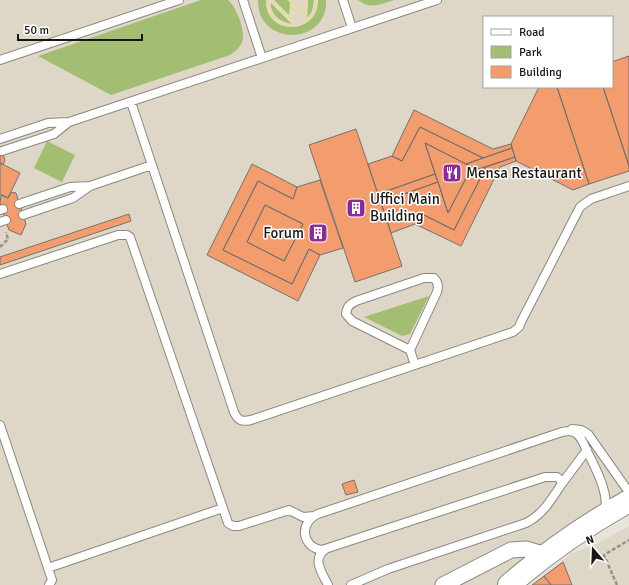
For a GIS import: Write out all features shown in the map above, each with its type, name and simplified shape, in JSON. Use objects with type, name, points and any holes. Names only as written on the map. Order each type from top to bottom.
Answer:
[{"type":"street","points":[[510,584],[546,555],[600,518],[629,501]]},
{"type":"street","points":[[443,585],[511,550],[526,549],[546,555]]},
{"type":"lane","points":[[0,60],[179,0]]},
{"type":"lane","points":[[243,0],[262,58]]},
{"type":"lane","points":[[343,0],[352,28]]},
{"type":"lane","points":[[0,139],[48,123],[69,122],[437,0]]},
{"type":"lane","points":[[131,102],[234,412],[239,420],[251,420],[513,332],[517,329],[580,207],[591,199],[629,186]]},
{"type":"lane","points":[[2,151],[54,134],[69,122]]},
{"type":"lane","points":[[19,204],[70,187],[90,186],[152,165]]},
{"type":"lane","points":[[23,214],[73,198],[90,186]]},
{"type":"lane","points":[[0,274],[118,235],[127,235],[130,237],[228,523],[236,526],[289,510],[303,517],[314,516],[562,432],[577,429],[588,434],[626,488],[629,490]]},
{"type":"lane","points":[[410,350],[352,321],[346,314],[347,308],[350,304],[356,301],[424,278],[434,278],[437,281],[437,292],[410,350],[415,365]]},
{"type":"lane","points":[[0,425],[52,580],[49,585]]},
{"type":"lane","points":[[562,432],[569,431],[577,434],[587,450],[598,474],[606,502],[600,518]]},
{"type":"lane","points":[[351,585],[388,570],[535,518],[541,514],[587,450]]},
{"type":"lane","points":[[314,516],[310,518],[305,526],[307,539],[308,543],[314,548],[322,550],[545,478],[557,478],[563,482]]},
{"type":"lane","points":[[48,568],[223,508]]},
{"type":"lane","points":[[326,549],[319,556],[318,562],[328,585]]},
{"type":"path","points":[[0,246],[8,239],[5,230]]},
{"type":"path","points":[[617,585],[604,555],[629,540]]},
{"type":"shaded area","points":[[0,0],[629,0],[629,492],[561,534],[497,585],[0,585]]},
{"type":"shaded area","points":[[629,526],[629,585],[533,585],[572,553],[595,545]]},
{"type":"green space","points":[[201,0],[228,0],[237,12],[243,38],[240,46],[230,55],[111,95],[38,56]]},
{"type":"green space","points":[[258,0],[266,0],[268,12],[274,20],[282,25],[292,27],[301,25],[310,20],[316,12],[318,0],[326,0],[324,15],[316,26],[305,33],[292,35],[280,33],[268,26],[261,15]]},
{"type":"green space","points":[[274,0],[288,0],[291,3],[289,16]]},
{"type":"green space","points":[[308,0],[314,0],[314,3],[307,18]]},
{"type":"green space","points":[[358,0],[394,0],[376,5],[367,5]]},
{"type":"green space","points":[[270,2],[292,24],[280,20],[274,14]]},
{"type":"green space","points":[[47,141],[75,155],[62,182],[34,168]]},
{"type":"green space","points":[[429,296],[410,334],[402,336],[364,317]]},
{"type":"sand","points":[[266,0],[274,0],[289,15],[290,3],[288,0],[295,0],[303,10],[304,0],[308,0],[307,18],[312,12],[314,0],[318,0],[316,12],[310,20],[301,25],[292,27],[282,25],[274,20],[268,12]],"holes":[[[271,3],[291,23],[291,24],[283,22],[276,17],[272,11]],[[294,7],[306,19],[300,23],[293,24]]]},
{"type":"building","points":[[629,56],[629,166],[603,88],[613,88],[613,62]]},
{"type":"building","points":[[539,88],[557,88],[589,184],[573,190],[516,161],[511,144]]},
{"type":"building","points":[[557,88],[603,88],[629,166],[629,171],[589,184]]},
{"type":"building","points":[[414,110],[493,149],[511,144],[512,148],[483,158],[420,127],[402,161],[392,156]]},
{"type":"building","points":[[420,127],[483,158],[466,164],[425,143],[435,174],[378,194],[368,164],[392,156],[402,161]]},
{"type":"building","name":"Uffici Main Building","points":[[356,129],[402,266],[355,282],[309,145]]},
{"type":"building","points":[[425,143],[472,167],[448,213],[438,182]]},
{"type":"building","points":[[0,146],[5,160],[3,165],[0,163]]},
{"type":"building","points":[[512,148],[515,157],[469,172],[472,167],[466,164]]},
{"type":"building","points":[[515,157],[516,161],[500,167],[461,246],[415,224],[420,213],[454,230],[486,167]]},
{"type":"building","points":[[0,163],[20,173],[8,198],[0,194]]},
{"type":"building","points":[[252,164],[297,187],[293,199],[258,181],[223,250],[292,284],[309,249],[320,255],[298,301],[207,255]]},
{"type":"building","points":[[486,167],[454,230],[420,213],[415,224],[391,233],[381,202],[438,182],[448,213],[469,172]]},
{"type":"building","points":[[435,174],[438,182],[381,202],[378,194]]},
{"type":"building","name":"Forum","points":[[320,180],[343,248],[320,255],[309,249],[292,284],[223,250],[258,181],[293,199],[297,187]],"holes":[[[265,205],[303,224],[284,261],[247,242]]]},
{"type":"building","points":[[11,192],[16,193],[26,224],[21,235],[9,230],[0,203],[1,195],[8,198]]},
{"type":"building","points":[[265,205],[303,224],[284,261],[247,242]]},
{"type":"building","points":[[129,214],[131,221],[0,265],[0,257]]},
{"type":"building","points":[[354,480],[358,492],[346,495],[342,484]]},
{"type":"building","points":[[563,562],[572,585],[551,585],[544,576]]},
{"type":"building","points":[[544,576],[551,585],[532,585]]},
{"type":"place","name":"Mensa Restaurant","points":[[452,173]]},
{"type":"place","name":"Uffici Main Building","points":[[356,208]]},
{"type":"place","name":"Forum","points":[[318,233]]}]
